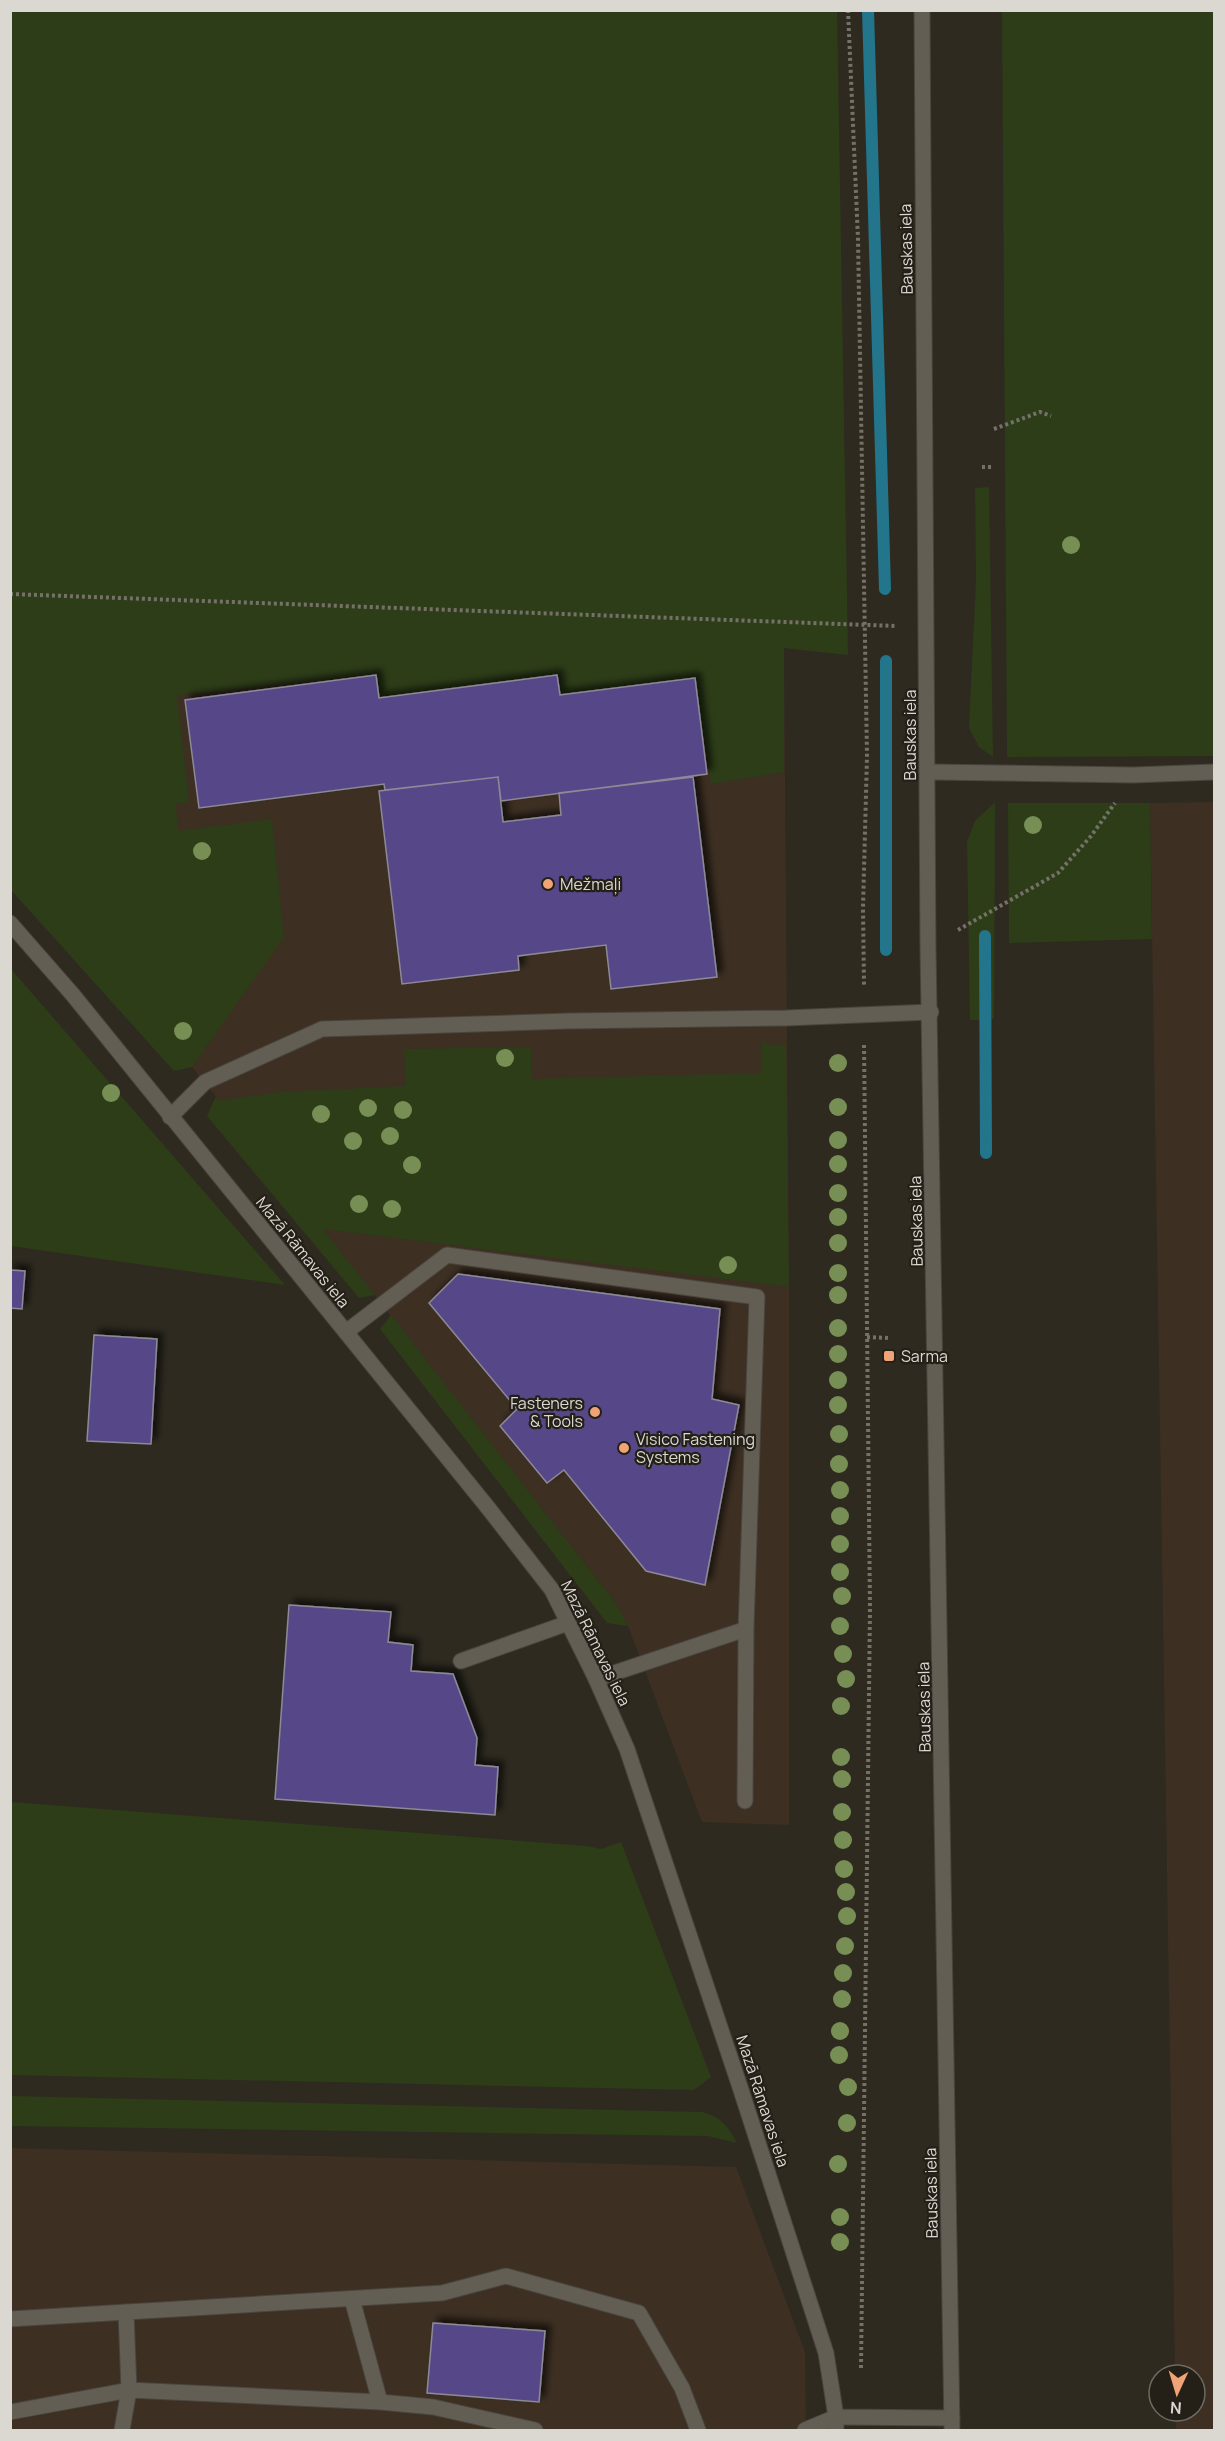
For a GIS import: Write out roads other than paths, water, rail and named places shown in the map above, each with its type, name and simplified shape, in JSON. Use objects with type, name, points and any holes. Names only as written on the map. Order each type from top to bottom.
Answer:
[{"type":"main road","name":"Bauskas iela","points":[[922,10],[928,948],[931,1012],[952,2424]]},
{"type":"main road","points":[[928,772],[1133,775],[1215,772]]},
{"type":"main road","name":"Mazā Rāmavas iela","points":[[10,923],[73,995],[552,1590],[596,1679],[627,1749],[826,2353],[836,2424]]},
{"type":"main road","points":[[170,1117],[205,1082],[322,1029],[568,1021],[786,1018],[931,1012]]},
{"type":"main road","points":[[346,1332],[447,1255],[757,1298],[746,1629],[745,1801]]},
{"type":"main road","points":[[461,1661],[568,1623]]},
{"type":"main road","points":[[596,1679],[746,1629]]},
{"type":"main road","points":[[10,2319],[442,2293],[506,2276],[639,2313],[682,2388],[698,2430]]},
{"type":"main road","points":[[352,2299],[380,2402]]},
{"type":"main road","points":[[122,2430],[129,2390],[126,2312]]},
{"type":"main road","points":[[10,2412],[129,2390],[380,2402],[433,2407],[535,2430]]},
{"type":"main road","points":[[805,2430],[870,2417],[952,2424]]},
{"type":"waterway","points":[[868,10],[885,589]]},
{"type":"waterway","points":[[886,661],[886,950]]},
{"type":"waterway","points":[[985,936],[986,1153]]},
{"type":"place","name":"Mežmaļi","points":[[548,884]]},
{"type":"place","name":"Sarma","points":[[889,1356]]},
{"type":"place","name":"Fasteners & Tools","points":[[595,1412]]},
{"type":"place","name":"Visico Fastening Systems","points":[[624,1448]]}]
